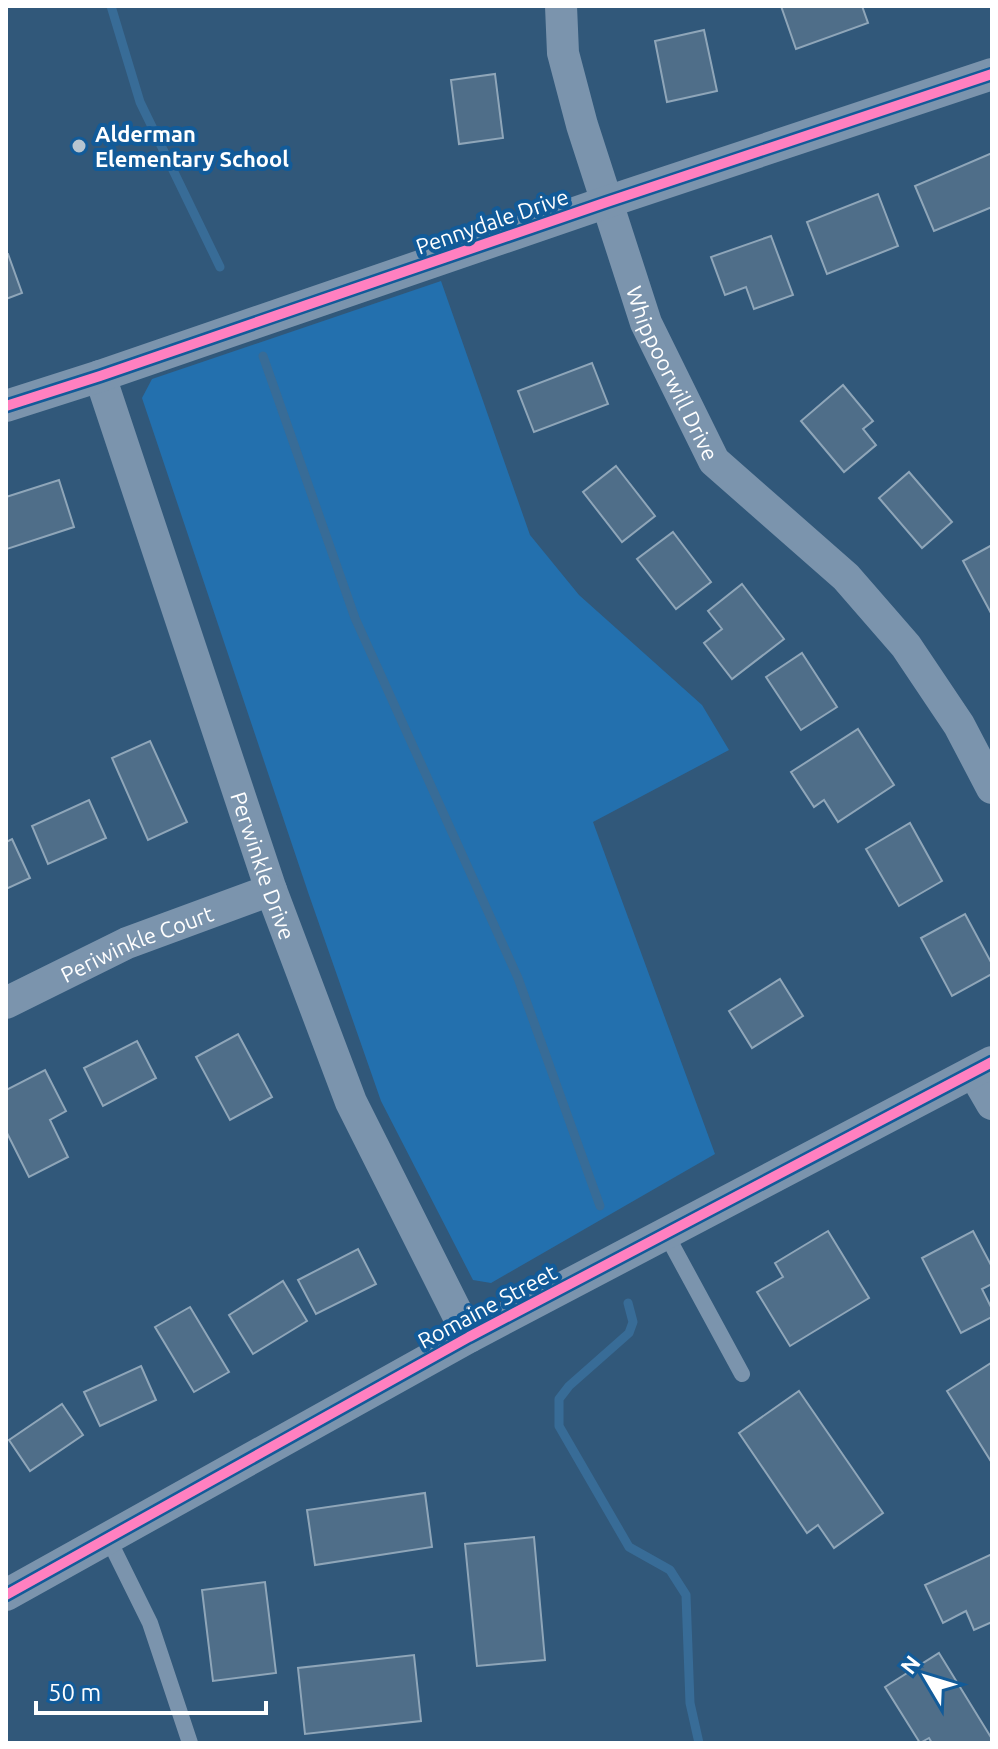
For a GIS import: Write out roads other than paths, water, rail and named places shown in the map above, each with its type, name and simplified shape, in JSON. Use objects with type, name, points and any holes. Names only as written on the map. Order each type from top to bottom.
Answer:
[{"type":"street","name":"Whippoorwill Drive","points":[[561,6],[563,53],[582,125],[646,323],[714,461],[846,577],[906,646],[959,725],[992,788]]},
{"type":"street","name":"Pennydale Drive","points":[[6,406],[992,74]]},
{"type":"street","name":"Perwinkle Drive","points":[[100,376],[271,890],[351,1102],[469,1337]]},
{"type":"street","name":"Periwinkle Court","points":[[6,1003],[127,943],[271,890]]},
{"type":"street","name":"Romaine Street","points":[[6,1595],[469,1337],[983,1068]]},
{"type":"street","points":[[983,1068],[992,1104]]},
{"type":"lane","points":[[666,1234],[742,1374]]},
{"type":"lane","points":[[108,1538],[150,1623],[190,1743]]},
{"type":"waterway","points":[[111,6],[140,102],[220,267]]},
{"type":"waterway","points":[[263,356],[355,618],[518,978],[600,1206]]},
{"type":"waterway","points":[[628,1303],[633,1322],[629,1333],[569,1386],[559,1399],[559,1426],[629,1547],[670,1570],[686,1595],[690,1703],[699,1743]]},
{"type":"place","name":"Alderman Elementary School","points":[[79,146]]}]
